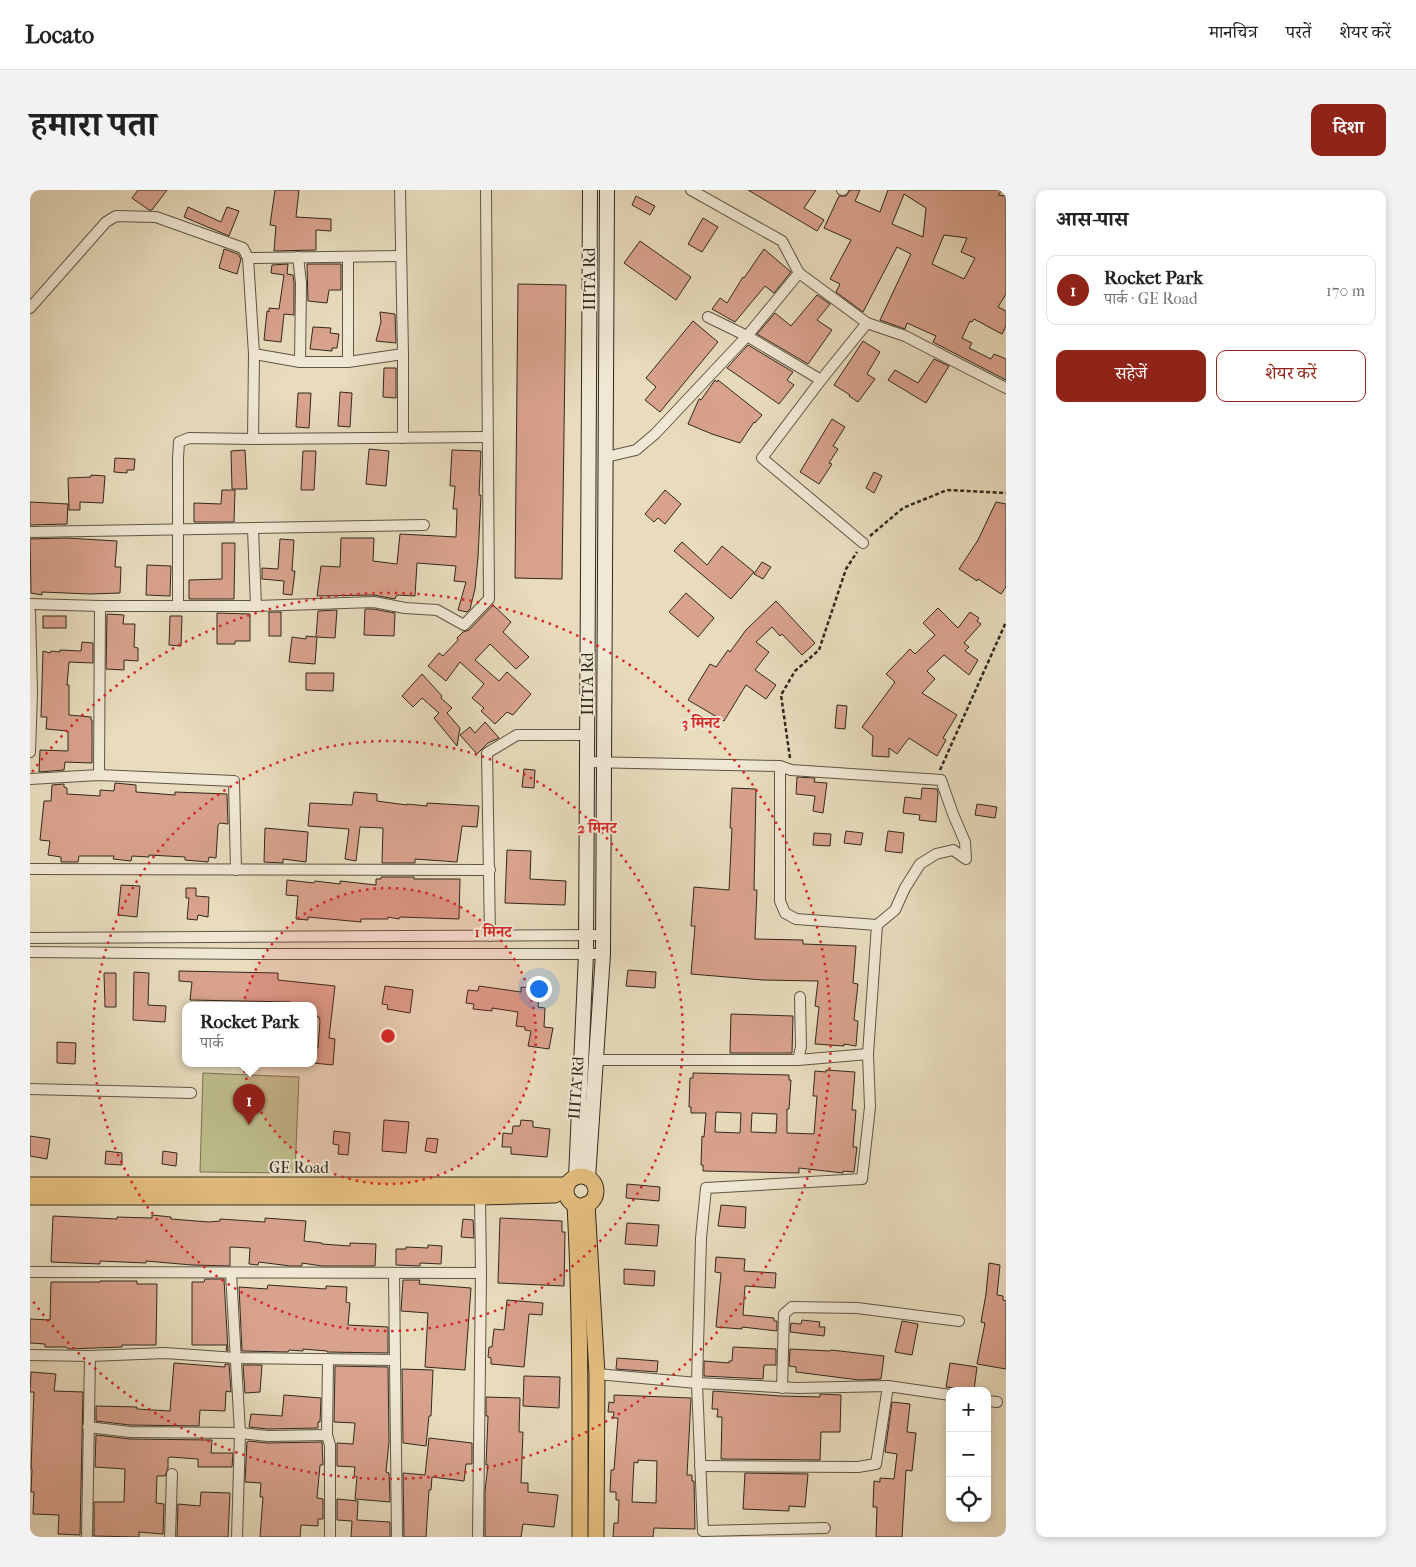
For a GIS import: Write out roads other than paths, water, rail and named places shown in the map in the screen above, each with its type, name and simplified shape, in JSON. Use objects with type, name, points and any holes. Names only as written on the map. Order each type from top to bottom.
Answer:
[{"type":"main road","name":"GE Road","points":[[30,1186],[480,1197],[577,1191]]},
{"type":"main road","name":"GE Road","points":[[30,1197],[256,1191],[577,1191]]},
{"type":"main road","name":"IIITA Rd","points":[[577,1191],[597,1374],[596,1537]]},
{"type":"main road","name":"IIITA Rd","points":[[577,1191],[580,1537]]},
{"type":"street","points":[[400,190],[403,438]]},
{"type":"street","points":[[30,604],[256,606],[374,602],[405,608],[437,610],[464,625],[489,599],[486,437],[486,190]]},
{"type":"street","name":"IIITA Rd","points":[[577,1191],[586,954],[590,190]]},
{"type":"street","name":"IIITA Rd","points":[[577,1191],[596,1060],[603,954],[607,190]]},
{"type":"street","points":[[691,190],[782,241],[799,273],[867,323],[905,336],[1006,388]]},
{"type":"street","points":[[590,208],[607,208]]},
{"type":"street","points":[[30,308],[106,222],[116,216],[156,217],[243,248],[248,258],[254,354],[253,439]]},
{"type":"street","points":[[248,258],[400,256]]},
{"type":"street","points":[[348,257],[348,362]]},
{"type":"street","points":[[298,258],[301,283],[300,362]]},
{"type":"street","points":[[606,457],[636,450],[655,434],[747,336],[799,273]]},
{"type":"street","points":[[708,317],[747,336],[821,380]]},
{"type":"street","points":[[863,543],[762,458],[867,323]]},
{"type":"street","points":[[254,354],[300,362],[348,362],[403,354]]},
{"type":"street","points":[[178,605],[179,442],[189,438],[486,437]]},
{"type":"street","points":[[30,532],[424,525]]},
{"type":"street","points":[[252,529],[256,606]]},
{"type":"street","points":[[100,606],[100,775]]},
{"type":"street","points":[[30,612],[32,692],[30,752]]},
{"type":"street","points":[[490,936],[487,753],[517,735],[587,735]]},
{"type":"street","points":[[587,762],[780,766],[791,770],[941,780],[965,842],[966,859],[953,850],[936,854],[920,864],[905,888],[895,910],[877,925],[796,919],[785,913],[780,901],[780,766]]},
{"type":"street","points":[[30,778],[100,775],[234,781],[236,870]]},
{"type":"street","points":[[30,869],[490,870]]},
{"type":"street","points":[[825,1528],[703,1534],[696,1383],[701,1238],[706,1188],[862,1179],[870,1107],[868,1054],[877,925]]},
{"type":"street","points":[[30,938],[603,935]]},
{"type":"street","points":[[30,952],[603,954]]},
{"type":"street","points":[[798,1060],[800,1047],[800,997]]},
{"type":"street","points":[[596,1060],[798,1060],[868,1054]]},
{"type":"street","points":[[30,1089],[191,1093]]},
{"type":"street","points":[[478,1537],[480,1197]]},
{"type":"street","points":[[30,1272],[481,1273]]},
{"type":"street","points":[[231,1273],[240,1433],[237,1537]]},
{"type":"street","points":[[394,1273],[397,1537]]},
{"type":"street","points":[[782,1388],[784,1314],[792,1307],[857,1308],[959,1321]]},
{"type":"street","points":[[30,1356],[165,1353],[236,1358],[394,1360]]},
{"type":"street","points":[[87,1537],[90,1356]]},
{"type":"street","points":[[328,1359],[327,1436],[330,1445],[330,1537]]},
{"type":"street","points":[[597,1374],[696,1383],[782,1388],[888,1386],[946,1394]]},
{"type":"street","points":[[700,1466],[858,1467],[876,1464],[888,1386]]},
{"type":"street","points":[[88,1427],[130,1432],[327,1436]]},
{"type":"street","points":[[170,1537],[172,1474]]},
{"type":"place","name":"Rocket Park","points":[[249,1125]]}]
